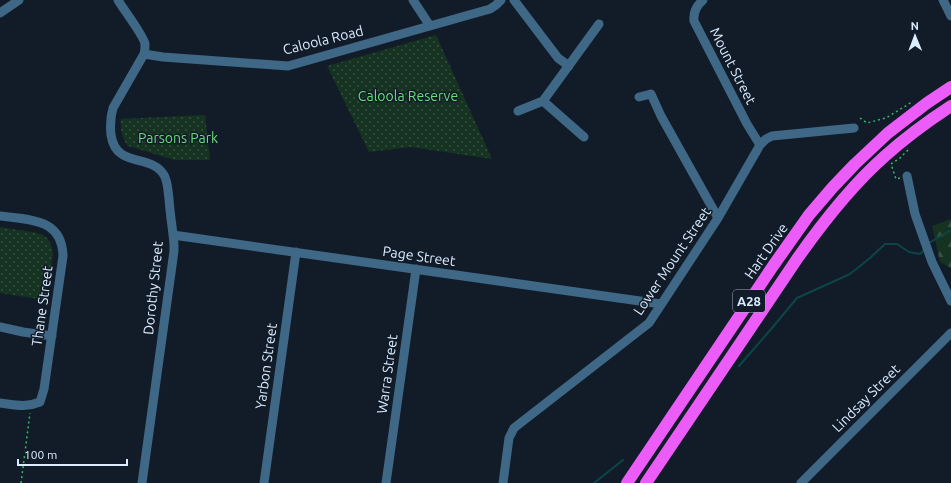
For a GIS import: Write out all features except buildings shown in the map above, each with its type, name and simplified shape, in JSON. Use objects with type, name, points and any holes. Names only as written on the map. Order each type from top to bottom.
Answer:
[{"type":"highway","name":"Hart Drive","points":[[627,483],[809,215],[846,173],[882,138],[923,106],[951,87]]},
{"type":"highway","name":"A28","points":[[646,483],[816,232],[836,208],[885,156],[932,118],[951,106]]},
{"type":"street","points":[[0,13],[19,0]]},
{"type":"street","points":[[118,0],[144,41],[144,54]]},
{"type":"street","points":[[413,0],[430,26]]},
{"type":"street","name":"Caloola Road","points":[[144,54],[163,57],[288,66],[490,9],[502,0]]},
{"type":"street","points":[[514,0],[558,58],[569,66]]},
{"type":"street","name":"Mount Street","points":[[703,0],[695,10],[694,21],[747,124],[760,145]]},
{"type":"street","points":[[943,0],[951,16]]},
{"type":"street","points":[[518,111],[543,102],[600,24]]},
{"type":"street","name":"Dorothy Street","points":[[142,483],[174,251],[173,235],[167,185],[164,174],[153,165],[119,153],[115,148],[111,136],[109,123],[113,108],[144,54]]},
{"type":"street","points":[[640,97],[650,94],[718,218]]},
{"type":"street","points":[[543,102],[584,137]]},
{"type":"street","points":[[760,145],[772,136],[854,128]]},
{"type":"street","name":"Lower Mount Street","points":[[503,483],[509,438],[514,428],[649,323],[718,218],[760,145]]},
{"type":"street","points":[[908,176],[915,214],[924,242],[951,301]]},
{"type":"street","name":"Thane Street","points":[[0,216],[35,221],[45,224],[54,230],[63,247],[44,390],[40,402],[31,406]]},
{"type":"street","name":"Page Street","points":[[173,235],[661,304]]},
{"type":"street","name":"Yarbon Street","points":[[264,483],[296,252]]},
{"type":"street","name":"Warra Street","points":[[386,483],[416,269]]},
{"type":"street","points":[[0,326],[23,332],[52,336]]},
{"type":"street","name":"Lindsay Street","points":[[801,483],[951,333]]},
{"type":"street","points":[[0,403],[31,406]]},
{"type":"path","points":[[860,118],[867,123],[886,118]]},
{"type":"path","points":[[891,164],[896,179],[908,176]]},
{"type":"path","points":[[21,483],[31,406]]},
{"type":"green space","name":"Caloola Reserve","points":[[436,35],[492,159],[411,147],[369,152],[327,66]]},
{"type":"green space","name":"Parsons Park","points":[[205,115],[210,160],[175,160],[128,146],[122,133],[121,119]]},
{"type":"green space","points":[[951,219],[951,268],[940,262],[932,226]]},
{"type":"green space","points":[[0,227],[41,234],[48,239],[53,254],[46,300],[0,293]]},
{"type":"waterway","points":[[929,243],[951,230]]},
{"type":"waterway","points":[[739,366],[797,298],[850,274],[885,244],[897,244],[909,252],[920,254],[924,250]]},
{"type":"waterway","points":[[594,483],[623,460]]}]
